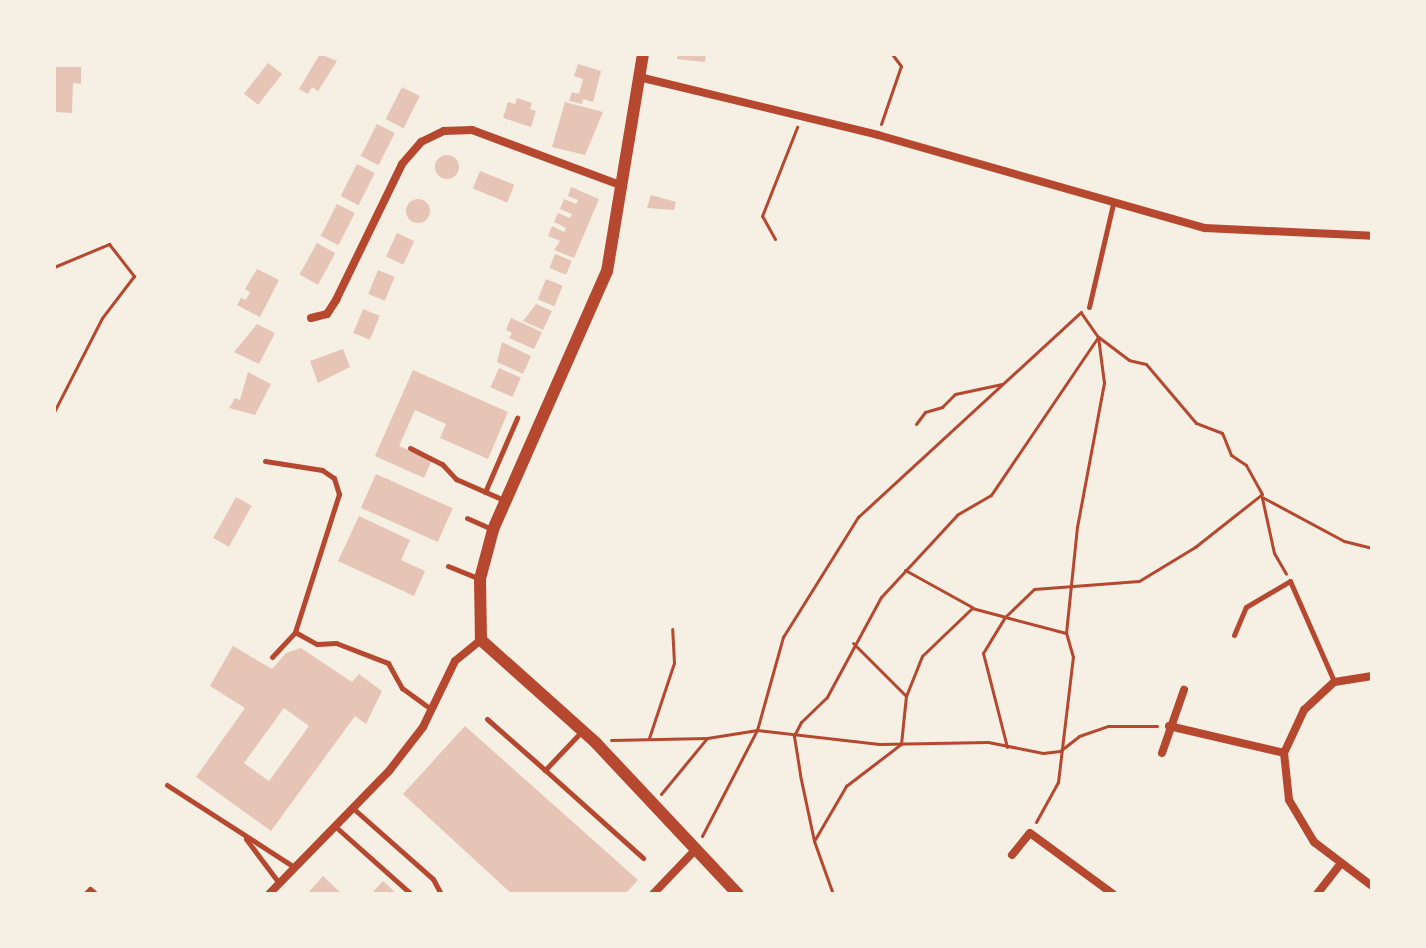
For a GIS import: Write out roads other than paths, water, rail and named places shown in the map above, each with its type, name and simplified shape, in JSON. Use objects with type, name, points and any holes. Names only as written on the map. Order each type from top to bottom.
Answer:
[{"type":"street","points":[[643,54],[607,271],[493,530],[480,579],[481,640],[596,743],[738,894]]},
{"type":"street","points":[[639,77],[878,135],[1205,228],[1372,236]]},
{"type":"street","points":[[311,318],[327,314],[336,300],[402,164],[421,142],[444,131],[472,130],[620,185]]},
{"type":"street","points":[[269,894],[355,810],[432,710],[455,661],[481,640]]},
{"type":"street","points":[[1372,676],[1334,682],[1304,710],[1284,753],[1289,800],[1314,842],[1372,886]]},
{"type":"street","points":[[1162,753],[1184,690]]},
{"type":"street","points":[[1169,726],[1284,753]]},
{"type":"street","points":[[1012,855],[1030,833],[1113,894]]},
{"type":"street","points":[[653,894],[695,850]]},
{"type":"street","points":[[1317,894],[1341,863]]},
{"type":"lane","points":[[1089,307],[1113,204]]},
{"type":"lane","points":[[485,492],[517,418]]},
{"type":"lane","points":[[410,448],[506,502]]},
{"type":"lane","points":[[265,461],[322,470],[334,478],[339,494],[295,632],[272,657]]},
{"type":"lane","points":[[467,518],[493,530]]},
{"type":"lane","points":[[448,566],[480,579]]},
{"type":"lane","points":[[1234,635],[1246,607],[1290,581],[1334,682]]},
{"type":"lane","points":[[295,632],[317,644],[336,643],[388,663],[402,688],[432,710]]},
{"type":"lane","points":[[487,719],[643,858]]},
{"type":"lane","points":[[545,770],[582,731]]},
{"type":"lane","points":[[167,785],[246,838],[265,845],[294,867]]},
{"type":"lane","points":[[355,810],[433,879],[441,894]]},
{"type":"lane","points":[[337,828],[411,894]]},
{"type":"lane","points":[[246,838],[279,883]]},
{"type":"lane","points":[[85,894],[90,889],[96,894]]}]
